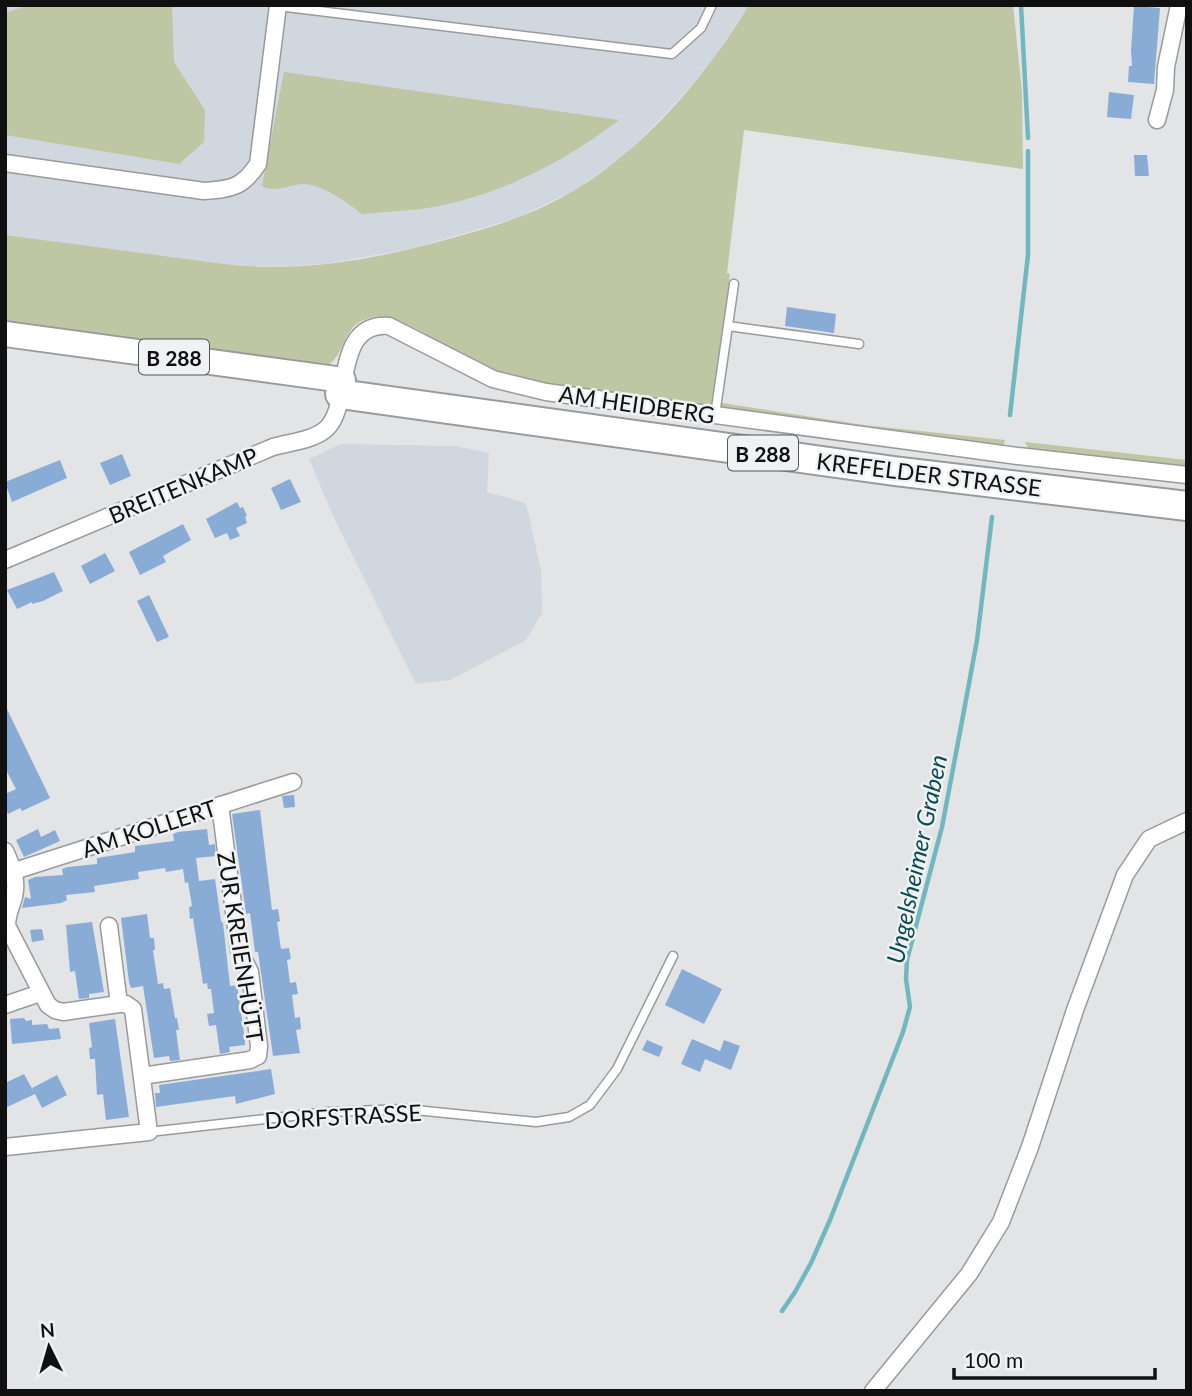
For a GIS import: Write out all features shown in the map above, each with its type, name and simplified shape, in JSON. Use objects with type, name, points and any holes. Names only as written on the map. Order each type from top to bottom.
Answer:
[{"type":"highway","name":"KREFELDER STRASSE","points":[[341,387],[1187,494]]},
{"type":"highway","name":"KREFELDER STRASSE","points":[[341,387],[894,471],[1187,506]]},
{"type":"main road","name":"KREFELDER STRASSE","points":[[5,334],[341,387]]},
{"type":"main road","name":"KREFELDER STRASSE","points":[[5,348],[341,387]]},
{"type":"street","points":[[1157,120],[1165,90],[1166,67],[1180,40],[1179,5]]},
{"type":"street","points":[[5,163],[204,191],[228,189],[247,180],[258,164],[278,6]]},
{"type":"street","name":"AM HEIDBERG","points":[[341,387],[349,357],[361,334],[369,327],[389,326],[493,379],[546,392],[1018,456],[1187,475]]},
{"type":"street","name":"BREITENKAMP","points":[[5,560],[274,447],[318,435],[329,426],[335,414],[341,387]]},
{"type":"street","name":"AM KOLLERT","points":[[10,872],[293,782]]},
{"type":"street","name":"ZUR KREIENHÜTT","points":[[142,1076],[250,1060],[258,1056],[250,972],[239,950],[220,805]]},
{"type":"street","points":[[873,1391],[969,1274],[1001,1222],[1125,875],[1149,839],[1187,821]]},
{"type":"street","points":[[5,851],[14,896],[7,914],[7,926],[48,1005],[63,1012],[119,1004],[126,1004],[133,1009],[149,1132]]},
{"type":"street","points":[[109,926],[119,1004]]},
{"type":"street","points":[[5,1005],[40,993]]},
{"type":"street","name":"DORFSTRASSE","points":[[5,1147],[149,1132]]},
{"type":"lane","points":[[278,6],[339,9],[672,54],[701,27],[712,5]]},
{"type":"lane","points":[[715,415],[734,284]]},
{"type":"lane","points":[[728,326],[859,344]]},
{"type":"lane","name":"DORFSTRASSE","points":[[149,1132],[328,1112],[405,1109],[536,1122],[569,1117],[590,1105],[617,1069],[673,956]]},
{"type":"shaded area","points":[[5,5],[749,5],[707,69],[656,124],[625,155],[575,190],[517,218],[410,249],[325,264],[274,267],[232,265],[5,235]]},
{"type":"shaded area","points":[[341,444],[455,446],[489,453],[487,492],[526,503],[541,570],[542,613],[526,640],[450,680],[416,684],[334,518],[309,459]]},
{"type":"green space","points":[[29,5],[172,5],[174,62],[205,110],[204,142],[179,164],[5,135],[5,13]]},
{"type":"green space","points":[[749,5],[1013,5],[1022,91],[1023,169],[744,130],[727,273],[730,274],[711,408],[528,382],[502,375],[476,365],[416,329],[387,317],[374,317],[354,326],[336,357],[320,369],[5,325],[5,235],[229,265],[293,267],[394,253],[477,231],[532,212],[576,189],[634,146],[686,93],[709,65]]},
{"type":"green space","points":[[284,72],[619,120],[551,165],[501,188],[448,204],[362,214],[319,187],[298,184],[272,189],[262,186]]},
{"type":"green space","points":[[722,403],[864,425],[1005,440],[1003,448],[722,410]]},
{"type":"green space","points":[[1025,442],[1187,460],[1187,469],[1029,450]]},
{"type":"building","points":[[1134,6],[1160,8],[1154,84],[1128,82],[1129,66],[1132,66]]},
{"type":"building","points":[[1109,92],[1134,95],[1131,119],[1107,117]]},
{"type":"building","points":[[1134,155],[1147,155],[1149,176],[1135,176]]},
{"type":"building","points":[[787,307],[836,314],[834,333],[785,326]]},
{"type":"building","points":[[122,454],[131,476],[110,485],[100,463]]},
{"type":"building","points":[[60,460],[67,478],[12,502],[5,482]]},
{"type":"building","points":[[290,479],[301,502],[281,510],[271,488]]},
{"type":"building","points":[[237,502],[247,516],[247,523],[236,528],[240,536],[230,540],[227,533],[215,538],[206,519]]},
{"type":"building","points":[[183,524],[191,540],[163,556],[166,562],[140,575],[129,552]]},
{"type":"building","points":[[105,553],[115,571],[90,584],[81,566]]},
{"type":"building","points":[[54,572],[63,591],[17,609],[7,590]]},
{"type":"building","points":[[149,595],[169,637],[157,642],[137,601]]},
{"type":"building","points":[[5,705],[50,798],[22,811],[20,808],[8,814],[5,794],[16,789],[5,768]]},
{"type":"building","points":[[294,795],[295,807],[284,808],[282,796]]},
{"type":"building","points":[[260,810],[272,910],[278,909],[281,949],[289,948],[291,959],[287,960],[290,983],[296,982],[298,994],[292,995],[295,1018],[300,1017],[301,1029],[296,1030],[300,1053],[273,1056],[258,952],[255,952],[250,913],[246,914],[232,814]]},
{"type":"building","points":[[38,829],[41,837],[55,830],[60,841],[24,857],[16,840]]},
{"type":"building","points":[[207,829],[209,845],[215,844],[216,856],[196,858],[199,881],[215,879],[230,986],[237,985],[245,1040],[245,1045],[229,1047],[230,1052],[220,1054],[216,1025],[209,1026],[207,1014],[214,1013],[211,989],[208,989],[207,983],[203,984],[193,918],[190,919],[189,907],[192,906],[188,882],[185,883],[183,869],[166,872],[165,868],[138,872],[139,879],[94,886],[95,892],[66,895],[67,900],[61,903],[22,908],[25,897],[31,899],[28,880],[35,877],[63,875],[62,869],[68,867],[97,864],[97,858],[135,852],[135,846],[174,841],[173,834],[178,832]]},
{"type":"building","points":[[147,914],[150,938],[154,938],[158,984],[163,983],[164,989],[170,988],[177,1018],[180,1060],[170,1061],[169,1056],[154,1058],[143,986],[131,988],[129,982],[121,918]]},
{"type":"building","points":[[92,922],[104,992],[89,994],[89,998],[79,999],[75,971],[70,972],[66,925]]},
{"type":"building","points":[[42,929],[44,940],[32,942],[30,930]]},
{"type":"building","points":[[682,969],[722,989],[704,1024],[665,1005]]},
{"type":"building","points":[[24,1018],[26,1021],[32,1020],[32,1025],[47,1024],[49,1029],[59,1028],[61,1039],[12,1044],[10,1019]]},
{"type":"building","points":[[115,1019],[129,1117],[106,1120],[103,1094],[97,1095],[95,1059],[90,1059],[89,1048],[92,1047],[89,1023]]},
{"type":"building","points":[[692,1039],[720,1051],[724,1040],[740,1046],[731,1070],[705,1059],[700,1072],[681,1064]]},
{"type":"building","points":[[647,1040],[663,1047],[659,1057],[642,1050]]},
{"type":"building","points":[[271,1069],[275,1094],[236,1104],[235,1096],[156,1107],[155,1093],[160,1093],[159,1085]]},
{"type":"building","points":[[24,1074],[35,1094],[5,1108],[5,1083]]},
{"type":"building","points":[[57,1075],[67,1095],[42,1108],[32,1088]]},
{"type":"waterway","name":"Ungelsheimer Graben","points":[[1021,5],[1028,138]]},
{"type":"waterway","name":"Ungelsheimer Graben","points":[[1010,415],[1028,255],[1028,151]]},
{"type":"waterway","name":"Ungelsheimer Graben","points":[[782,1311],[811,1263],[830,1220],[903,1032],[910,1007],[906,979],[907,960],[942,827],[977,640],[992,517]]}]
